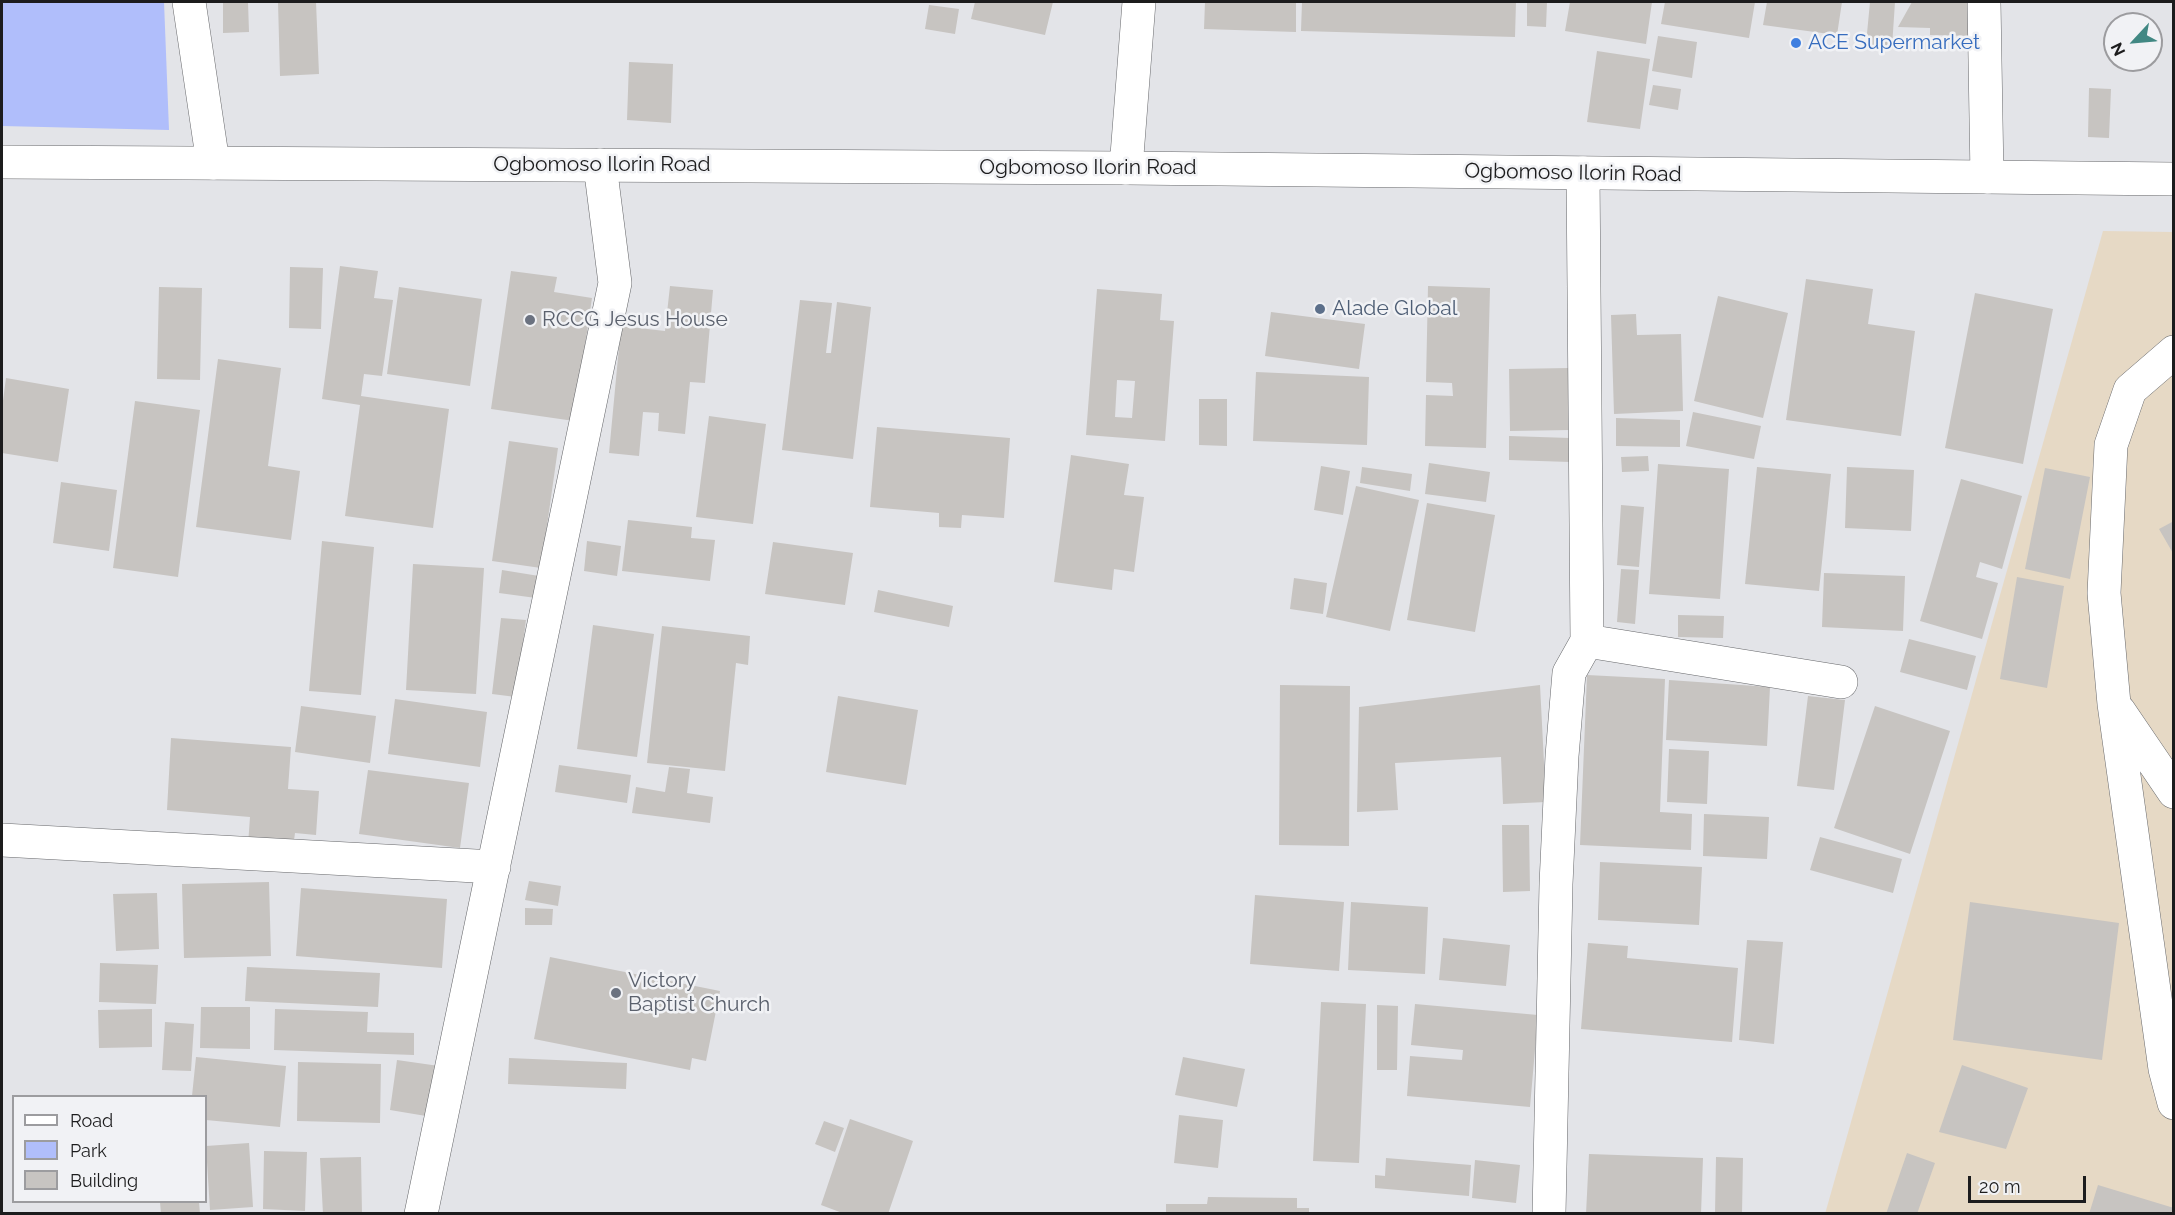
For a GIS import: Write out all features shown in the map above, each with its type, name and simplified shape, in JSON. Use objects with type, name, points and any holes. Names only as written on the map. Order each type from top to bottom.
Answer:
[{"type":"main road","points":[[189,2],[213,163]]},
{"type":"main road","points":[[1126,168],[1139,2]]},
{"type":"main road","points":[[1984,2],[1987,177]]},
{"type":"main road","name":"Ogbomoso Ilorin Road","points":[[2,162],[1126,168],[2174,179]]},
{"type":"main road","points":[[422,1214],[615,283],[600,165]]},
{"type":"main road","points":[[1549,1214],[1556,884],[1562,756],[1569,673],[1587,641],[1583,173]]},
{"type":"main road","points":[[2174,352],[2130,390],[2111,445],[2104,593],[2114,704],[2164,997],[2165,1069],[2174,1103]]},
{"type":"main road","points":[[1587,641],[1841,682]]},
{"type":"main road","points":[[2114,704],[2174,792]]},
{"type":"main road","points":[[2,840],[494,867]]},
{"type":"shaded area","points":[[2103,231],[2173,232],[2173,1213],[1825,1214]]},
{"type":"green space","points":[[2,2],[164,2],[169,130],[2,126]]},
{"type":"building","points":[[223,2],[248,2],[249,32],[223,33]]},
{"type":"building","points":[[278,2],[316,2],[319,74],[280,76]]},
{"type":"building","points":[[975,2],[1053,2],[1045,35],[971,19]]},
{"type":"building","points":[[1205,2],[1296,2],[1296,32],[1204,29]]},
{"type":"building","points":[[1302,2],[1516,2],[1515,37],[1301,31]]},
{"type":"building","points":[[1527,2],[1547,2],[1546,27],[1527,26]]},
{"type":"building","points":[[1570,2],[1652,2],[1646,44],[1565,31]]},
{"type":"building","points":[[1665,2],[1755,2],[1749,38],[1661,24]]},
{"type":"building","points":[[1767,2],[1842,2],[1837,35],[1763,25]]},
{"type":"building","points":[[1870,2],[1895,2],[1892,47],[1866,44]]},
{"type":"building","points":[[1912,2],[1973,2],[1972,36],[1930,35],[1930,28],[1898,27]]},
{"type":"building","points":[[929,5],[959,9],[955,34],[925,29]]},
{"type":"building","points":[[1658,36],[1697,42],[1692,78],[1652,71]]},
{"type":"building","points":[[1597,51],[1650,59],[1640,129],[1587,122]]},
{"type":"building","points":[[629,62],[673,64],[671,123],[627,120]]},
{"type":"building","points":[[1653,85],[1681,89],[1678,110],[1649,105]]},
{"type":"building","points":[[2089,88],[2111,89],[2109,138],[2088,137]]},
{"type":"building","points":[[340,266],[378,271],[374,298],[393,300],[382,376],[364,374],[361,396],[449,409],[433,528],[345,516],[360,405],[322,399]]},
{"type":"building","points":[[290,267],[323,268],[321,329],[289,328]]},
{"type":"building","points":[[511,271],[557,277],[554,292],[592,298],[574,421],[491,409]]},
{"type":"building","points":[[1806,279],[1873,289],[1868,324],[1915,331],[1901,436],[1786,420]]},
{"type":"building","points":[[670,286],[713,290],[705,383],[690,382],[685,434],[658,431],[659,413],[643,412],[639,456],[609,453],[621,326],[665,331]]},
{"type":"building","points":[[1428,286],[1490,288],[1486,448],[1425,446],[1426,395],[1453,396],[1452,383],[1426,382]]},
{"type":"building","points":[[159,287],[202,288],[200,380],[157,379]]},
{"type":"building","points":[[399,287],[482,299],[470,386],[387,374]]},
{"type":"building","points":[[1097,289],[1162,294],[1160,320],[1174,321],[1165,441],[1086,435]],"holes":[[[1117,380],[1135,381],[1132,418],[1115,417]]]},
{"type":"building","points":[[1975,293],[2053,309],[2023,464],[1945,448]]},
{"type":"building","points":[[1718,296],[1788,313],[1763,418],[1694,401]]},
{"type":"building","points":[[800,300],[832,303],[826,353],[831,353],[837,302],[871,307],[853,459],[782,450]]},
{"type":"building","points":[[1271,312],[1365,324],[1359,369],[1265,356]]},
{"type":"building","points":[[1636,314],[1637,335],[1681,334],[1683,411],[1614,414],[1611,315]]},
{"type":"building","points":[[218,359],[281,368],[268,466],[300,471],[291,540],[196,527]]},
{"type":"building","points":[[1569,368],[1570,430],[1510,431],[1509,369]]},
{"type":"building","points":[[1256,372],[1369,377],[1367,445],[1253,441]]},
{"type":"building","points":[[6,378],[69,389],[58,462],[2,453],[2,408]]},
{"type":"building","points":[[1199,399],[1227,399],[1227,446],[1199,445]]},
{"type":"building","points":[[135,401],[200,410],[178,577],[113,568]]},
{"type":"building","points":[[1693,412],[1761,426],[1754,459],[1686,446]]},
{"type":"building","points":[[709,416],[766,424],[753,524],[696,517]]},
{"type":"building","points":[[1616,418],[1680,420],[1680,447],[1616,446]]},
{"type":"building","points":[[877,427],[1010,438],[1004,518],[962,515],[961,528],[939,527],[939,513],[870,507]]},
{"type":"building","points":[[1509,436],[1570,438],[1570,462],[1509,460]]},
{"type":"building","points":[[509,441],[558,448],[541,568],[492,561]]},
{"type":"building","points":[[1071,455],[1129,464],[1124,495],[1144,497],[1134,572],[1114,569],[1112,590],[1054,582]]},
{"type":"building","points":[[1648,456],[1649,471],[1622,472],[1621,457]]},
{"type":"building","points":[[1429,463],[1490,472],[1486,502],[1425,494]]},
{"type":"building","points":[[1658,464],[1729,469],[1720,599],[1649,594]]},
{"type":"building","points":[[1321,466],[1350,471],[1343,515],[1314,510]]},
{"type":"building","points":[[1362,467],[1412,474],[1410,491],[1360,483]]},
{"type":"building","points":[[1757,467],[1831,474],[1819,591],[1745,584]]},
{"type":"building","points":[[1847,467],[1914,470],[1911,531],[1845,528]]},
{"type":"building","points":[[2045,468],[2090,477],[2070,579],[2025,569]]},
{"type":"building","points":[[1961,479],[2022,496],[2002,569],[1980,562],[1976,577],[1998,583],[1982,639],[1920,621]]},
{"type":"building","points":[[61,482],[117,490],[109,551],[53,543]]},
{"type":"building","points":[[1356,486],[1419,500],[1390,631],[1326,617]]},
{"type":"building","points":[[1427,503],[1495,515],[1475,632],[1407,620]]},
{"type":"building","points":[[1621,505],[1644,507],[1639,567],[1617,565]]},
{"type":"building","points":[[628,520],[692,527],[691,538],[715,540],[710,581],[622,571]]},
{"type":"building","points":[[2174,521],[2174,555],[2159,529]]},
{"type":"building","points":[[322,541],[374,547],[361,695],[309,691]]},
{"type":"building","points":[[587,541],[621,546],[617,576],[584,571]]},
{"type":"building","points":[[773,542],[853,553],[845,605],[765,594]]},
{"type":"building","points":[[413,564],[484,568],[476,694],[406,690]]},
{"type":"building","points":[[1621,569],[1639,570],[1635,624],[1617,622]]},
{"type":"building","points":[[502,570],[539,576],[536,598],[499,593]]},
{"type":"building","points":[[1824,573],[1905,576],[1903,631],[1822,627]]},
{"type":"building","points":[[2017,577],[2064,586],[2047,688],[2000,679]]},
{"type":"building","points":[[1294,578],[1327,583],[1323,614],[1290,609]]},
{"type":"building","points":[[878,590],[953,606],[949,627],[874,612]]},
{"type":"building","points":[[1678,615],[1724,616],[1723,638],[1678,637]]},
{"type":"building","points":[[501,618],[526,620],[516,697],[492,694]]},
{"type":"building","points":[[593,625],[654,634],[637,757],[577,749]]},
{"type":"building","points":[[662,626],[750,636],[748,665],[736,663],[725,771],[647,763]]},
{"type":"building","points":[[1909,639],[1976,656],[1967,690],[1900,672]]},
{"type":"building","points":[[1587,675],[1665,679],[1660,812],[1692,814],[1691,850],[1580,845]]},
{"type":"building","points":[[1669,680],[1770,687],[1767,746],[1666,740]]},
{"type":"building","points":[[1280,685],[1350,686],[1349,846],[1279,845]]},
{"type":"building","points":[[1540,685],[1546,802],[1503,804],[1501,757],[1395,763],[1398,810],[1357,812],[1359,707]]},
{"type":"building","points":[[838,696],[918,710],[906,785],[826,772]]},
{"type":"building","points":[[1808,696],[1845,700],[1834,790],[1797,786]]},
{"type":"building","points":[[395,699],[487,712],[480,767],[388,754]]},
{"type":"building","points":[[301,706],[376,716],[370,763],[295,752]]},
{"type":"building","points":[[1875,706],[1950,731],[1910,854],[1834,828]]},
{"type":"building","points":[[171,738],[291,747],[288,789],[319,791],[316,835],[295,833],[293,848],[248,845],[250,817],[167,810]]},
{"type":"building","points":[[1669,749],[1709,751],[1707,804],[1667,802]]},
{"type":"building","points":[[559,765],[631,775],[627,803],[555,792]]},
{"type":"building","points":[[669,767],[690,769],[687,793],[713,797],[710,823],[632,813],[636,787],[665,792]]},
{"type":"building","points":[[368,770],[469,783],[460,848],[359,834]]},
{"type":"building","points":[[1704,814],[1769,817],[1767,859],[1703,856]]},
{"type":"building","points":[[1502,825],[1529,825],[1530,891],[1503,892]]},
{"type":"building","points":[[1820,837],[1902,859],[1893,893],[1810,870]]},
{"type":"building","points":[[1600,862],[1702,867],[1699,925],[1598,920]]},
{"type":"building","points":[[529,881],[561,886],[558,906],[525,900]]},
{"type":"building","points":[[269,882],[271,956],[184,958],[182,884]]},
{"type":"building","points":[[301,888],[447,899],[442,968],[296,956]]},
{"type":"building","points":[[157,893],[159,949],[116,951],[113,894]]},
{"type":"building","points":[[1255,895],[1344,902],[1339,971],[1250,964]]},
{"type":"building","points":[[1351,902],[1428,907],[1425,974],[1348,970]]},
{"type":"building","points":[[1970,902],[2119,923],[2102,1060],[1953,1040]]},
{"type":"building","points":[[525,908],[553,909],[552,925],[525,925]]},
{"type":"building","points":[[1443,938],[1510,945],[1506,986],[1439,980]]},
{"type":"building","points":[[1747,940],[1783,942],[1774,1044],[1739,1040]]},
{"type":"building","points":[[1588,943],[1628,946],[1627,958],[1738,968],[1732,1042],[1581,1029]]},
{"type":"building","points":[[550,957],[720,991],[706,1061],[692,1058],[690,1070],[534,1039]]},
{"type":"building","points":[[100,963],[158,965],[156,1004],[99,1002]]},
{"type":"building","points":[[247,967],[380,973],[378,1007],[245,1001]]},
{"type":"building","points":[[1321,1002],[1366,1004],[1359,1163],[1313,1161]]},
{"type":"building","points":[[1415,1004],[1538,1015],[1530,1107],[1407,1096],[1410,1056],[1462,1060],[1463,1050],[1411,1045]]},
{"type":"building","points":[[1377,1005],[1398,1006],[1397,1070],[1377,1070]]},
{"type":"building","points":[[201,1007],[250,1007],[250,1049],[200,1048]]},
{"type":"building","points":[[152,1009],[152,1047],[99,1048],[98,1010]]},
{"type":"building","points":[[275,1009],[368,1012],[367,1032],[414,1033],[414,1055],[274,1050]]},
{"type":"building","points":[[165,1022],[194,1024],[191,1071],[162,1070]]},
{"type":"building","points":[[196,1057],[286,1066],[280,1127],[207,1120],[207,1095],[192,1095]]},
{"type":"building","points":[[1183,1057],[1245,1069],[1237,1107],[1175,1095]]},
{"type":"building","points":[[509,1058],[627,1063],[626,1089],[508,1084]]},
{"type":"building","points":[[397,1060],[439,1066],[432,1117],[390,1110]]},
{"type":"building","points":[[298,1062],[381,1064],[380,1123],[297,1121]]},
{"type":"building","points":[[1962,1065],[2028,1088],[2006,1149],[1939,1132]]},
{"type":"building","points":[[1179,1115],[1223,1120],[1218,1168],[1174,1163]]},
{"type":"building","points":[[850,1119],[913,1141],[888,1214],[845,1214],[821,1205]]},
{"type":"building","points":[[824,1121],[844,1128],[835,1152],[815,1144]]},
{"type":"building","points":[[249,1143],[253,1207],[210,1210],[207,1146]]},
{"type":"building","points":[[264,1151],[307,1152],[305,1211],[263,1209]]},
{"type":"building","points":[[1907,1153],[1935,1163],[1917,1214],[1886,1214]]},
{"type":"building","points":[[1589,1154],[1703,1158],[1701,1214],[1586,1214]]},
{"type":"building","points":[[361,1157],[362,1214],[323,1214],[320,1158]]},
{"type":"building","points":[[1716,1157],[1743,1158],[1742,1214],[1715,1214]]},
{"type":"building","points":[[1386,1158],[1471,1165],[1469,1196],[1375,1188],[1375,1175],[1385,1176]]},
{"type":"building","points":[[1475,1160],[1520,1165],[1516,1203],[1472,1198]]},
{"type":"building","points":[[2098,1185],[2174,1208],[2174,1214],[2089,1214]]},
{"type":"building","points":[[1208,1197],[1297,1198],[1297,1208],[1309,1208],[1309,1214],[1166,1214],[1166,1204],[1207,1204]]},
{"type":"building","points":[[160,1203],[199,1203],[200,1214],[161,1214]]},
{"type":"place","name":"ACE Supermarket","points":[[1796,43]]},
{"type":"place","name":"Alade Global","points":[[1320,309]]},
{"type":"place","name":"RCCG Jesus House","points":[[530,320]]},
{"type":"place","name":"Victory Baptist Church","points":[[616,993]]}]
